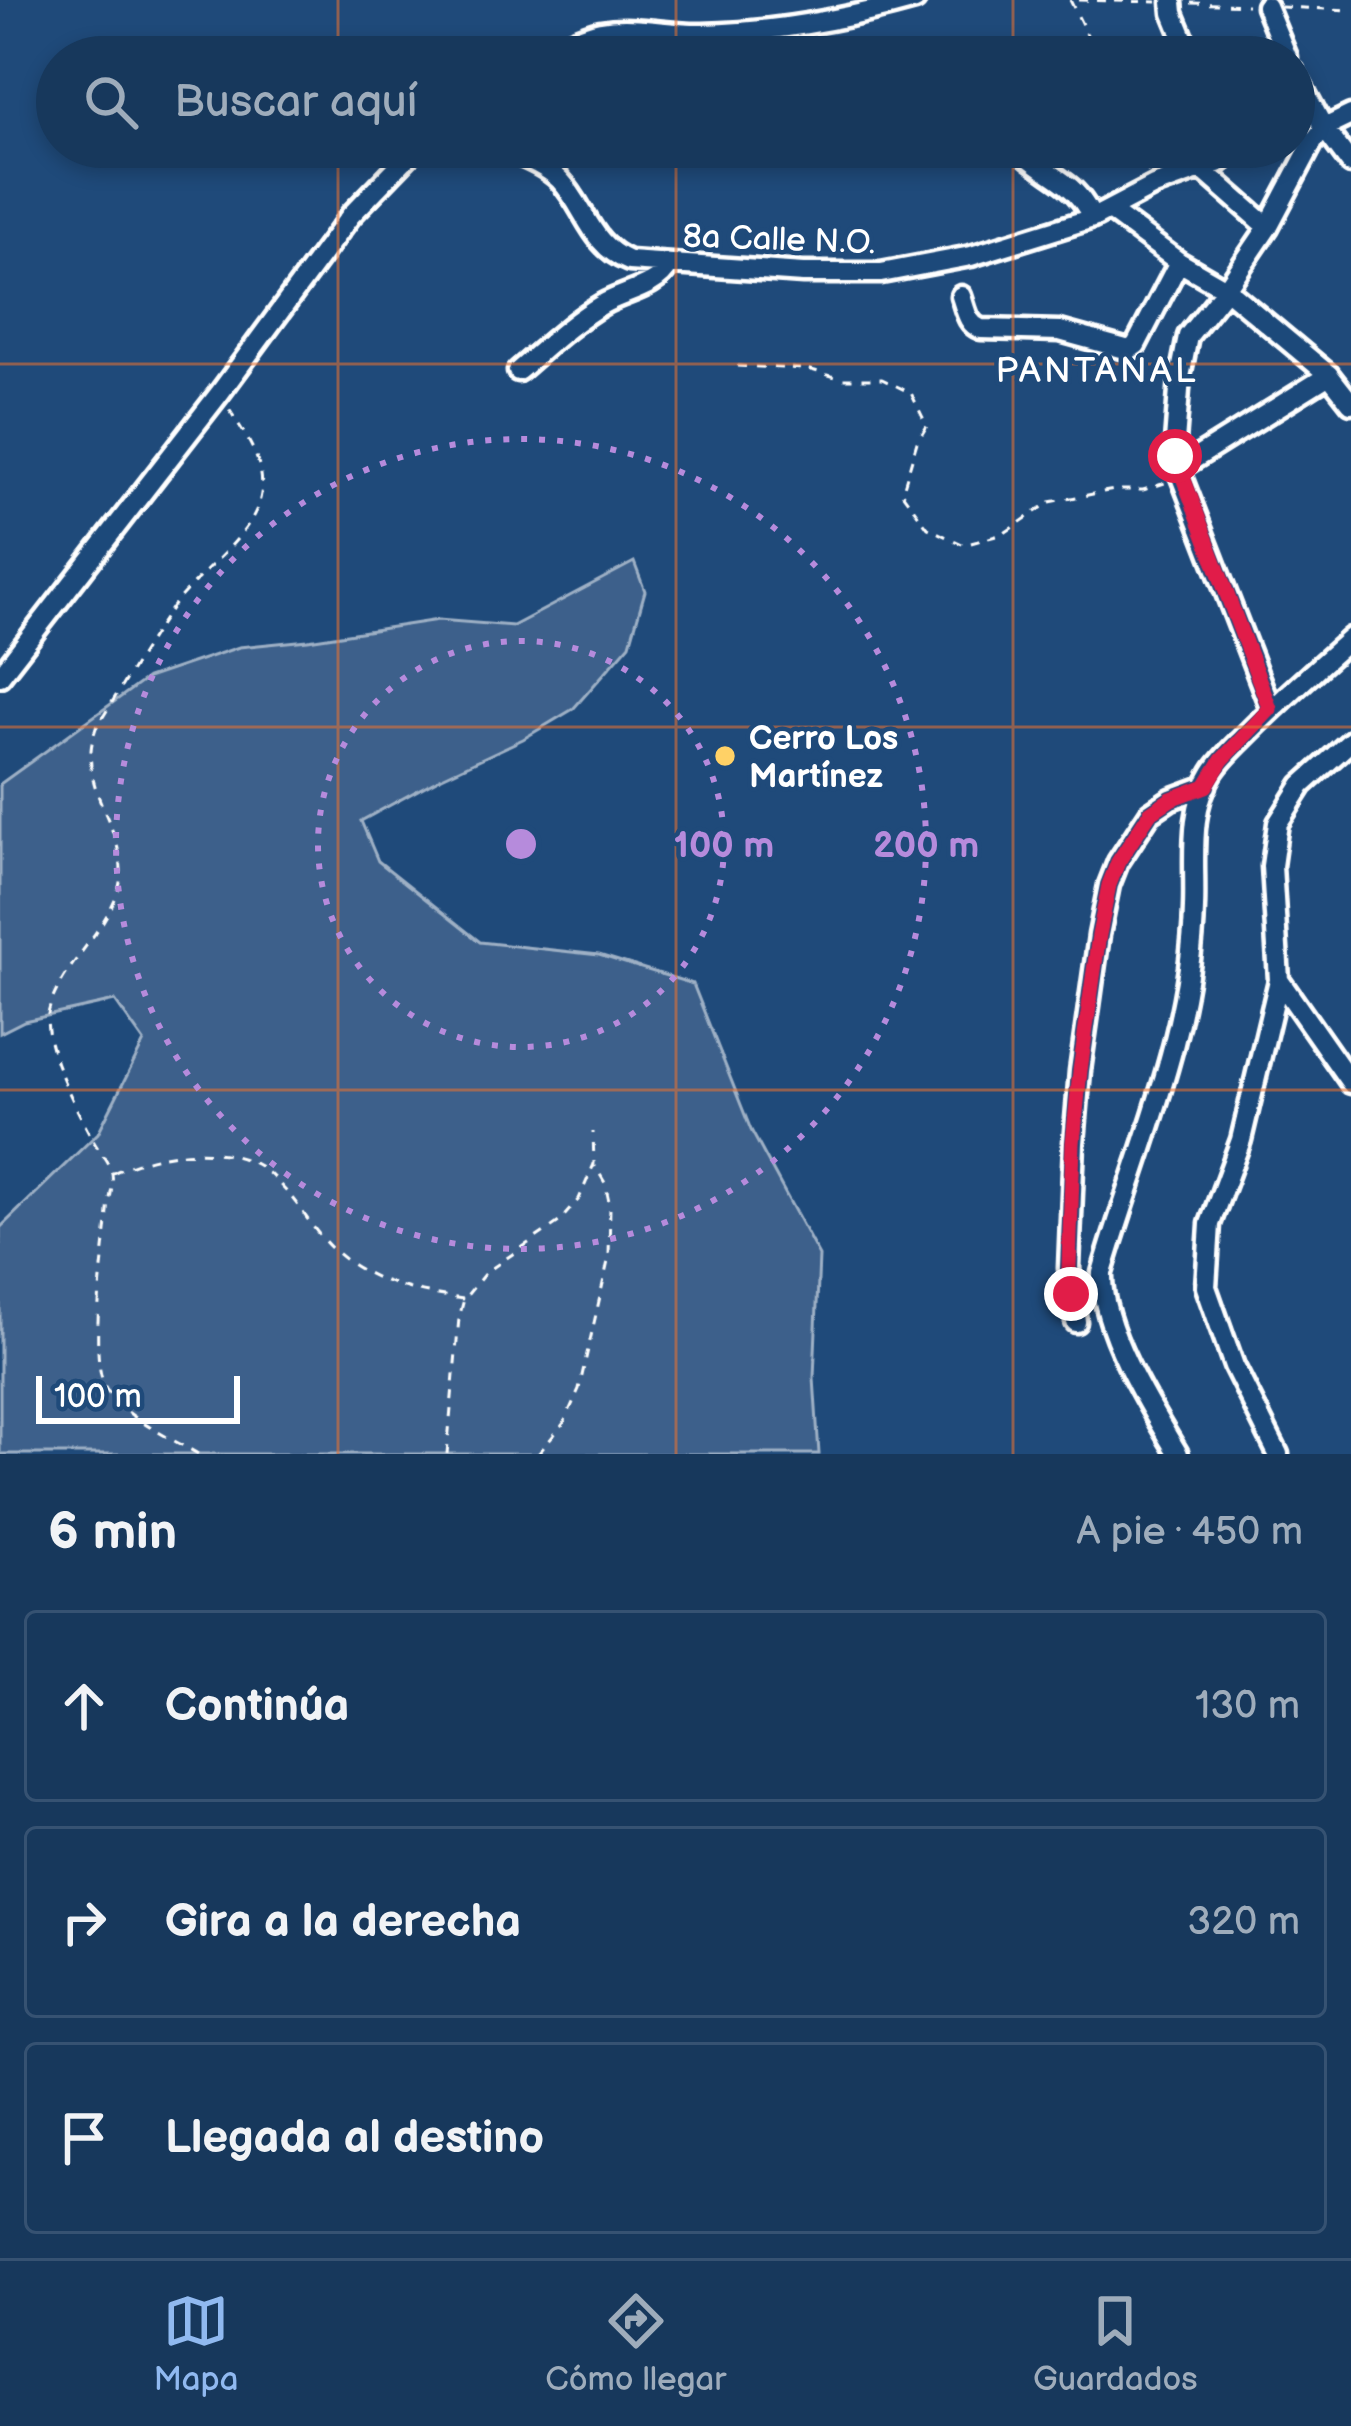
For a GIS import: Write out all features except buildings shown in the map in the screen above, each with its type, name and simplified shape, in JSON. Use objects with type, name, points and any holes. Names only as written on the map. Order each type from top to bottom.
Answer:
[{"type":"street","points":[[584,36],[624,29],[704,34],[843,19],[915,0]]},
{"type":"street","points":[[1172,2],[1181,36]]},
{"type":"street","points":[[1266,6],[1278,36]]},
{"type":"street","points":[[1315,111],[1351,164]]},
{"type":"street","points":[[1315,138],[1324,128],[1351,115]]},
{"type":"street","points":[[0,676],[351,215],[397,168]]},
{"type":"street","name":"8a Calle N.O.","points":[[544,168],[557,177],[612,255],[669,265],[803,273],[881,273],[971,256],[1101,214],[1154,186],[1206,168]]},
{"type":"street","points":[[1041,168],[1101,214],[1226,289],[1329,375],[1351,403]]},
{"type":"street","points":[[1270,709],[1180,473],[1175,442],[1188,336],[1268,227],[1299,168]]},
{"type":"street","points":[[1203,170],[1268,227]]},
{"type":"street","points":[[962,296],[969,320],[981,329],[1060,331],[1129,350],[1136,345],[1178,262]]},
{"type":"street","points":[[518,371],[580,319],[660,278],[669,265]]},
{"type":"street","points":[[1180,473],[1329,375]]},
{"type":"street","points":[[1178,1454],[1127,1362],[1104,1300],[1102,1273],[1179,1027],[1194,915],[1197,814],[1222,760],[1270,709],[1351,638]]},
{"type":"street","points":[[1278,1454],[1234,1366],[1206,1287],[1210,1224],[1241,1140],[1279,980],[1272,866],[1278,823],[1302,785],[1351,741]]},
{"type":"street","points":[[1076,1322],[1069,1268],[1073,1143],[1109,885],[1150,813],[1206,786]]},
{"type":"street","points":[[1279,980],[1351,1083]]},
{"type":"path","points":[[1070,0],[1088,36]]},
{"type":"path","points":[[1079,0],[1351,10]]},
{"type":"path","points":[[1147,168],[1154,186]]},
{"type":"path","points":[[737,366],[882,379],[911,393],[927,426],[916,442],[902,493],[928,528],[964,545],[1003,533],[1050,502],[1114,490],[1143,490],[1180,473]]},
{"type":"path","points":[[198,1454],[119,1404],[104,1385],[98,1354],[112,1174],[70,1095],[46,1018],[58,987],[117,896],[121,871],[115,840],[92,779],[89,750],[96,728],[172,605],[251,521],[261,496],[261,472],[250,443],[219,394]]},
{"type":"path","points":[[538,1454],[564,1423],[579,1389],[609,1257],[610,1206],[594,1164],[592,1132]]},
{"type":"path","points":[[112,1174],[131,1164],[178,1154],[233,1155],[261,1166],[287,1191],[334,1252],[359,1268],[412,1293],[464,1299]]},
{"type":"path","points":[[447,1454],[464,1299],[485,1273],[559,1222],[579,1199],[594,1164]]},
{"type":"shaded area","points":[[634,562],[645,591],[630,644],[573,709],[361,821],[378,861],[480,942],[599,955],[693,984],[751,1130],[819,1256],[814,1378],[819,1454],[0,1454],[0,1228],[98,1133],[144,1042],[115,1001],[24,1021],[0,1033],[0,784],[147,678],[239,647],[438,620],[513,626]]},
{"type":"place","name":"Cerro Los Martínez","points":[[725,756]]},
{"type":"district","name":"PANTANAL","points":[[1097,369]]},
{"type":"route","points":[[1071,1294],[1073,1143],[1109,885],[1150,813],[1206,786],[1212,772],[1270,709],[1175,456]]}]
